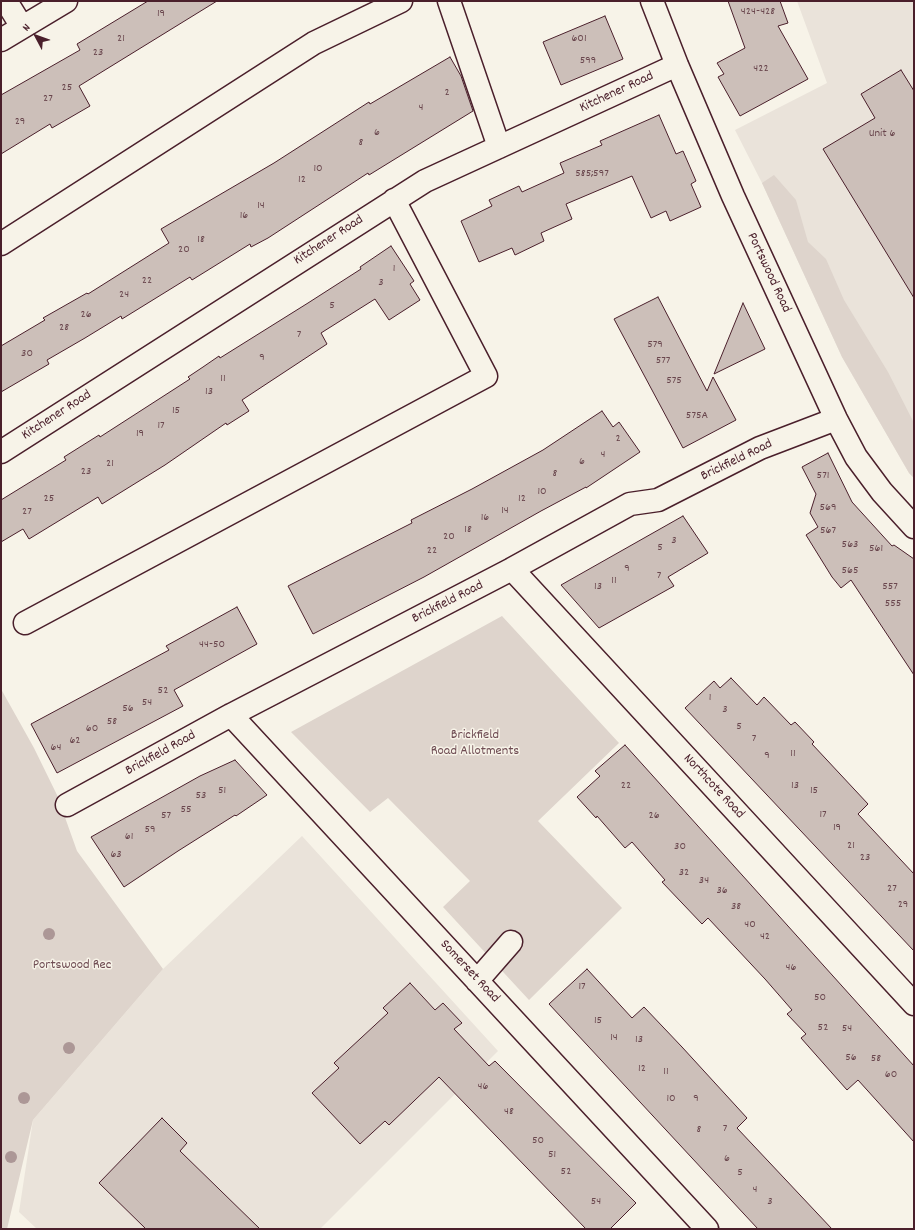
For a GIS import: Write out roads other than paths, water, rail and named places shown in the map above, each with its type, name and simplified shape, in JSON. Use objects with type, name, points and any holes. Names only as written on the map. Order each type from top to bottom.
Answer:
[{"type":"street","points":[[6,1],[22,27]]},
{"type":"street","points":[[1,40],[66,1]]},
{"type":"street","points":[[1,244],[314,43],[401,1]]},
{"type":"street","points":[[449,1],[499,147]]},
{"type":"street","name":"Portswood Road","points":[[652,1],[677,65],[755,246],[836,419],[856,457],[882,492],[914,527]]},
{"type":"street","name":"Kitchener Road","points":[[1,452],[425,181],[677,65]]},
{"type":"street","points":[[25,623],[486,376],[394,200]]},
{"type":"street","name":"Brickfield Road","points":[[67,805],[231,716],[512,569],[630,504],[658,500],[760,448],[836,419]]},
{"type":"street","name":"Northcote Road","points":[[512,569],[914,1004]]},
{"type":"street","name":"Somerset Road","points":[[231,716],[707,1229]]},
{"type":"street","points":[[477,981],[511,942]]},
{"type":"park label","name":"Brickfield Road Allotments","points":[[475,744]]},
{"type":"park label","name":"Portswood Rec","points":[[72,966]]}]
